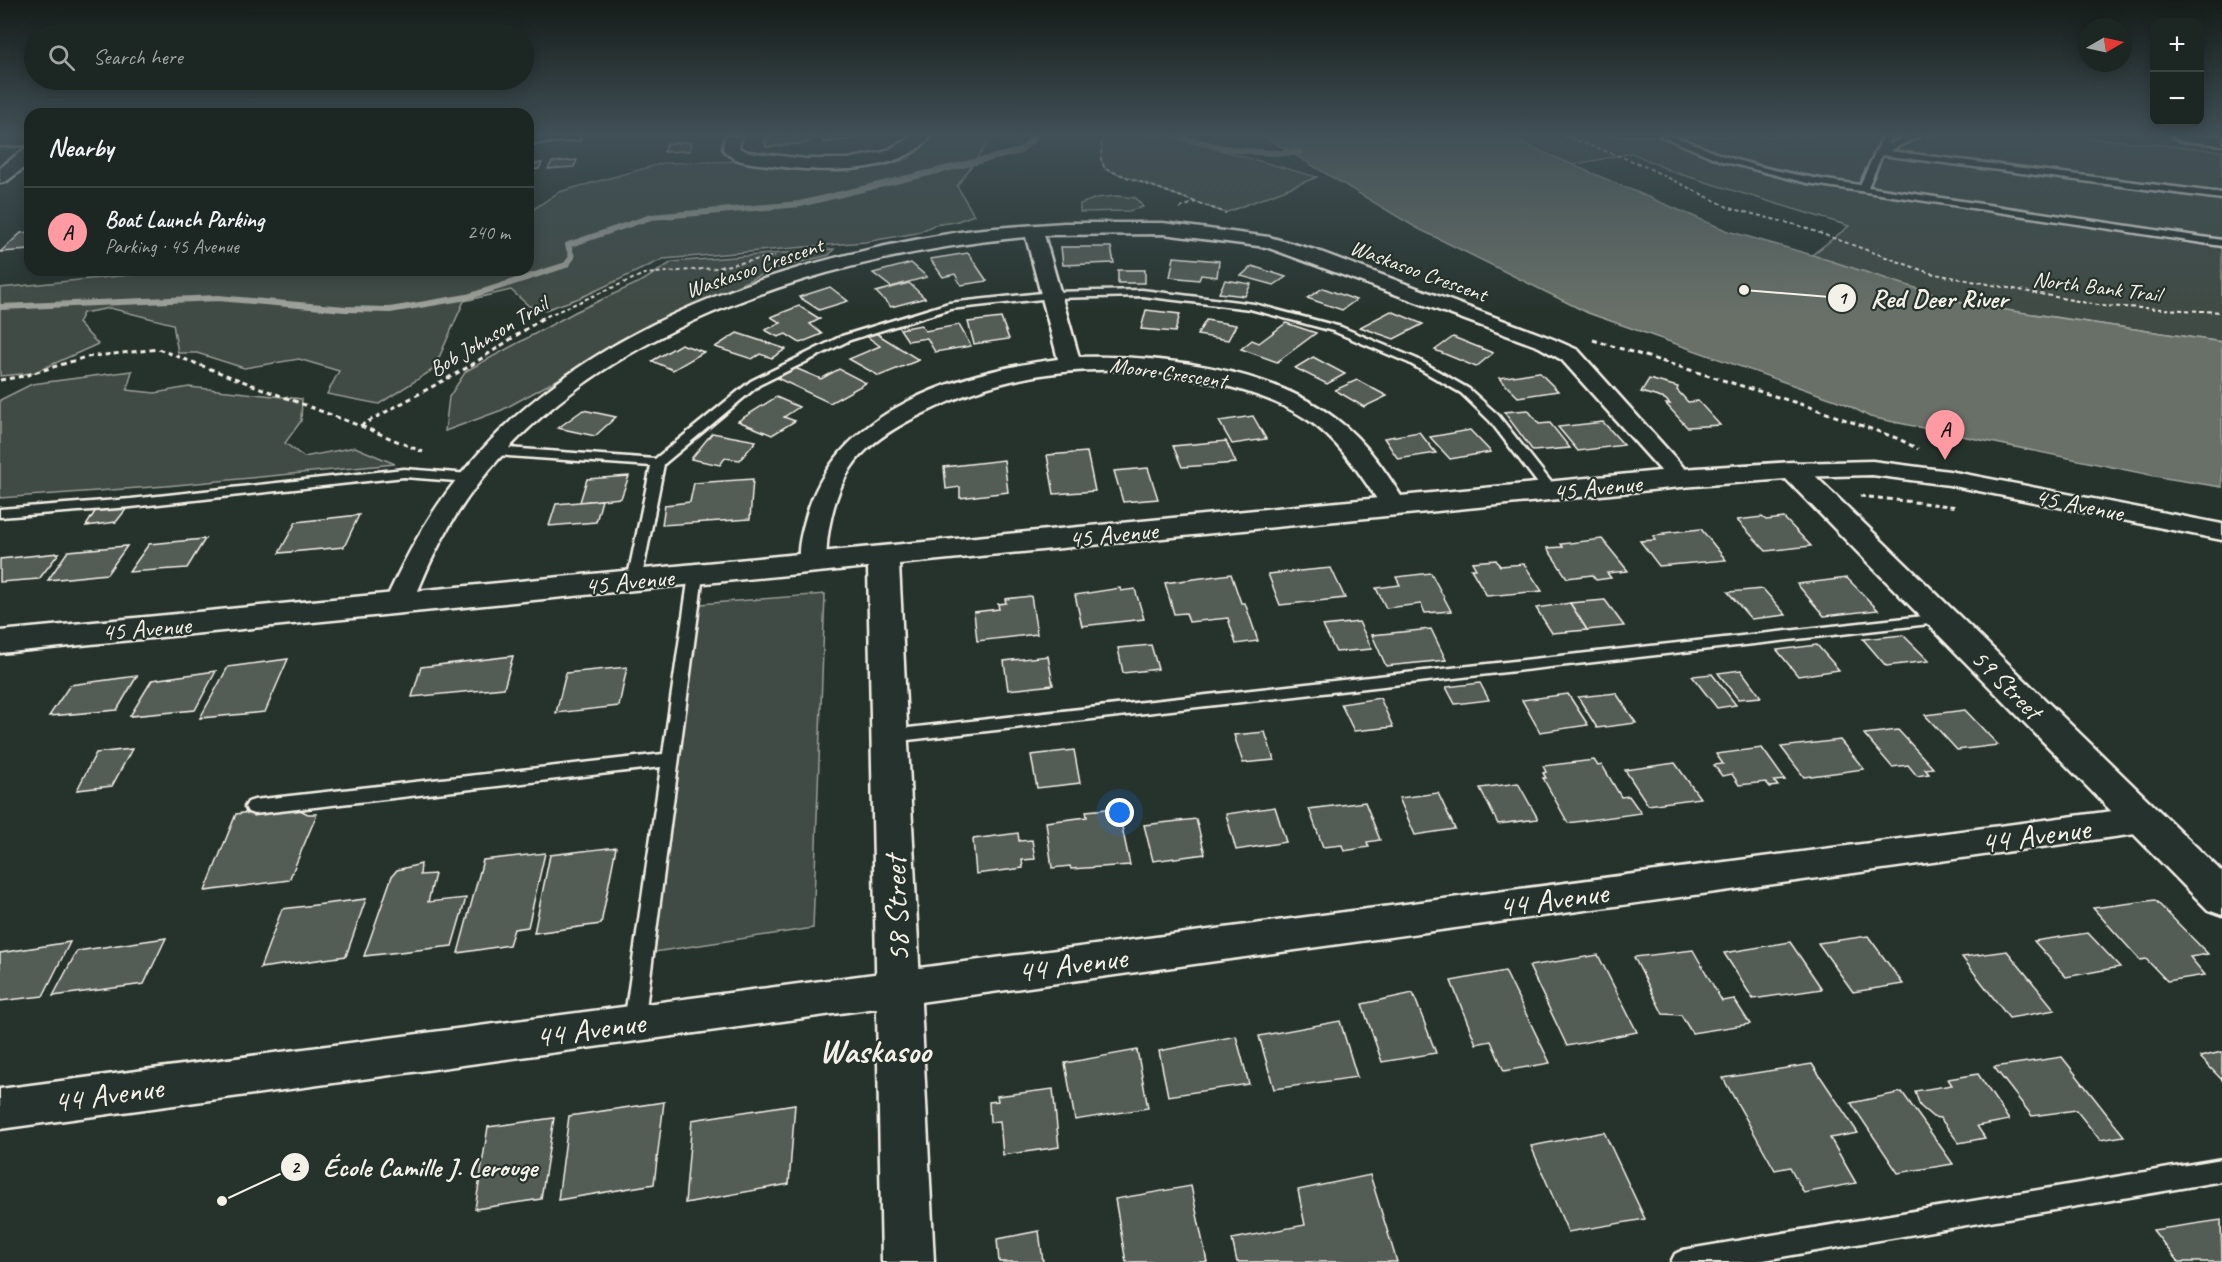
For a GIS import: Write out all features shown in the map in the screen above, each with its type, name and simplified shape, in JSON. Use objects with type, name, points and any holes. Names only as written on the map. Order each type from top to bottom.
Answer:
[{"type":"street","name":"Waskasoo Crescent","points":[[398,604],[434,527],[472,475],[525,420],[570,384],[607,359],[691,314],[767,284],[836,263],[936,242],[1034,231],[1137,229],[1256,240],[1299,251],[1546,342],[1581,363],[1681,478]]},
{"type":"street","points":[[1034,231],[1070,363]]},
{"type":"street","name":"Moore Crescent","points":[[812,564],[812,543],[820,504],[847,458],[866,439],[889,422],[946,392],[1012,372],[1070,363],[1138,364],[1174,368],[1212,375],[1278,395],[1316,414],[1340,433],[1369,463],[1395,507]]},
{"type":"street","name":"45 Avenue","points":[[0,642],[1681,478],[1793,470],[1872,468],[1949,478],[2222,532]]},
{"type":"street","name":"59 Street","points":[[1793,470],[2222,898]]},
{"type":"street","name":"58 Street","points":[[883,557],[908,1262]]},
{"type":"street","name":"44 Avenue","points":[[0,1109],[2143,820]]},
{"type":"lane","points":[[1908,195],[2222,243]]},
{"type":"lane","points":[[634,581],[658,463],[755,383],[846,338],[949,306],[1051,295],[1142,293],[1250,306],[1337,329],[1413,361],[1466,391],[1494,418],[1551,491]]},
{"type":"lane","points":[[495,451],[658,463]]},
{"type":"lane","points":[[0,513],[131,503],[404,473],[472,475]]},
{"type":"lane","points":[[634,1023],[668,760],[696,575]]},
{"type":"lane","points":[[890,736],[1942,619]]},
{"type":"lane","points":[[254,807],[668,760]]},
{"type":"lane","points":[[1683,1262],[2222,1170]]},
{"type":"path","points":[[1176,195],[1196,202]]},
{"type":"path","name":"North Bank Trail","points":[[1702,195],[1722,205],[1800,226],[1930,273],[2103,306],[2222,312]]},
{"type":"path","name":"Bob Johnson Trail","points":[[360,426],[470,366],[542,318],[644,274],[715,268],[784,255]]},
{"type":"path","points":[[0,380],[24,376],[86,357],[158,349],[360,426],[472,475]]},
{"type":"path","points":[[1856,495],[1915,504],[1958,507]]},
{"type":"shaded area","points":[[555,195],[962,195],[974,215],[955,222],[934,225],[917,233],[865,242],[663,259],[582,297],[545,310],[529,306],[511,290],[464,301],[434,369],[379,404],[327,394],[339,371],[299,359],[244,368],[197,353],[178,353],[173,324],[110,308],[83,313],[78,323],[98,344],[33,373],[0,376],[0,288],[119,276],[534,276],[534,209]]},
{"type":"shaded area","points":[[1176,195],[1271,195],[1225,213]]},
{"type":"shaded area","points":[[1361,195],[1643,195],[1728,231],[1965,304],[2222,342],[2222,487],[2165,478],[1870,417],[1844,403],[1588,313],[1415,227]]},
{"type":"shaded area","points":[[1748,195],[2222,195],[2222,342],[1965,304],[1812,255],[1849,226]]},
{"type":"shaded area","points":[[1117,196],[1136,198],[1143,207],[1129,211],[1080,212],[1080,204],[1097,198]]},
{"type":"shaded area","points":[[834,249],[829,255],[774,269],[692,306],[502,410],[445,431],[449,397],[466,371],[577,311],[644,280],[672,262]]},
{"type":"shaded area","points":[[132,371],[127,390],[155,393],[189,387],[302,399],[301,421],[285,443],[304,457],[355,447],[395,464],[166,486],[0,498],[0,400],[32,384]]},
{"type":"shaded area","points":[[825,594],[813,928],[634,955],[688,605]]},
{"type":"building","points":[[24,233],[24,250],[0,252]]},
{"type":"building","points":[[1061,247],[1111,247],[1114,263],[1063,265]]},
{"type":"building","points":[[968,253],[987,281],[961,285],[955,274],[943,277],[930,259]]},
{"type":"building","points":[[1174,257],[1219,261],[1217,277],[1201,275],[1199,280],[1170,277]]},
{"type":"building","points":[[911,263],[927,277],[891,287],[873,273]]},
{"type":"building","points":[[1252,266],[1286,277],[1274,285],[1241,276]]},
{"type":"building","points":[[1118,270],[1145,270],[1145,283],[1118,283]]},
{"type":"building","points":[[1225,280],[1251,284],[1245,296],[1219,293]]},
{"type":"building","points":[[909,283],[925,298],[891,307],[876,292]]},
{"type":"building","points":[[830,287],[848,301],[819,310],[799,297]]},
{"type":"building","points":[[1323,288],[1356,300],[1342,310],[1307,298]]},
{"type":"building","points":[[799,306],[820,319],[810,324],[822,334],[800,343],[786,334],[778,337],[765,330],[781,323],[771,317]]},
{"type":"building","points":[[1146,310],[1180,314],[1175,332],[1141,329]]},
{"type":"building","points":[[1391,311],[1423,324],[1394,339],[1360,327]]},
{"type":"building","points":[[1001,318],[1009,339],[974,344],[968,322]]},
{"type":"building","points":[[1206,320],[1236,325],[1228,340],[1197,335]]},
{"type":"building","points":[[1286,323],[1316,333],[1277,362],[1241,349],[1252,340],[1259,343]]},
{"type":"building","points":[[921,325],[925,331],[959,325],[971,346],[935,352],[927,338],[908,341],[900,329]]},
{"type":"building","points":[[874,332],[919,360],[879,376],[849,359],[880,346],[865,335]]},
{"type":"building","points":[[737,333],[786,349],[772,358],[760,354],[752,359],[715,347]]},
{"type":"building","points":[[1453,337],[1493,353],[1476,367],[1435,350]]},
{"type":"building","points":[[681,344],[704,352],[673,370],[652,361]]},
{"type":"building","points":[[1313,357],[1345,374],[1327,384],[1295,368]]},
{"type":"building","points":[[795,368],[821,379],[839,369],[866,383],[830,403],[777,378]]},
{"type":"building","points":[[1539,372],[1558,391],[1518,397],[1499,378]]},
{"type":"building","points":[[1649,379],[1678,387],[1677,390],[1688,402],[1698,401],[1720,425],[1687,427],[1666,404],[1670,404],[1665,399],[1641,392]]},
{"type":"building","points":[[1357,380],[1387,396],[1364,407],[1335,390]]},
{"type":"building","points":[[776,397],[799,407],[784,417],[795,421],[772,435],[738,421]]},
{"type":"building","points":[[583,410],[616,417],[595,436],[558,428]]},
{"type":"building","points":[[1528,410],[1539,424],[1550,423],[1570,448],[1533,451],[1504,412]]},
{"type":"building","points":[[1253,416],[1266,439],[1232,444],[1219,421]]},
{"type":"building","points":[[1603,422],[1624,445],[1578,451],[1558,427]]},
{"type":"building","points":[[1470,430],[1491,452],[1450,459],[1430,437]]},
{"type":"building","points":[[1419,432],[1436,453],[1398,459],[1384,438]]},
{"type":"building","points":[[712,433],[756,441],[740,460],[725,458],[720,465],[691,459]]},
{"type":"building","points":[[1226,441],[1236,463],[1182,467],[1173,446]]},
{"type":"building","points":[[1087,452],[1095,491],[1054,494],[1047,455]]},
{"type":"building","points":[[1004,460],[1008,492],[960,498],[960,487],[946,489],[944,467]]},
{"type":"building","points":[[1148,468],[1158,499],[1123,502],[1114,471]]},
{"type":"building","points":[[629,476],[621,498],[580,502],[587,479]]},
{"type":"building","points":[[753,479],[750,519],[662,525],[665,505],[690,502],[694,483]]},
{"type":"building","points":[[602,500],[596,522],[549,526],[556,504]]},
{"type":"building","points":[[131,503],[116,522],[86,526],[99,505]]},
{"type":"building","points":[[359,515],[344,547],[279,553],[296,522]]},
{"type":"building","points":[[1762,517],[1766,520],[1784,518],[1811,546],[1766,551],[1737,520]]},
{"type":"building","points":[[1701,529],[1726,560],[1659,566],[1640,541],[1655,540],[1653,536],[1665,535],[1663,533]]},
{"type":"building","points":[[205,539],[187,568],[129,572],[149,544]]},
{"type":"building","points":[[1602,539],[1628,571],[1607,573],[1611,578],[1596,580],[1592,575],[1567,578],[1547,548],[1563,547],[1561,544]]},
{"type":"building","points":[[127,546],[107,574],[48,580],[68,551]]},
{"type":"building","points":[[59,553],[39,579],[0,582],[0,559]]},
{"type":"building","points":[[1496,560],[1500,566],[1524,564],[1542,591],[1487,596],[1471,569],[1476,569],[1472,562]]},
{"type":"building","points":[[1331,568],[1345,598],[1280,605],[1268,574]]},
{"type":"building","points":[[1431,573],[1451,611],[1425,613],[1421,604],[1386,608],[1376,588],[1400,585],[1396,577]]},
{"type":"building","points":[[1231,574],[1241,603],[1245,603],[1258,641],[1236,644],[1228,618],[1189,622],[1186,613],[1174,614],[1165,583]]},
{"type":"building","points":[[1847,578],[1878,610],[1824,616],[1797,584]]},
{"type":"building","points":[[1120,588],[1121,591],[1135,589],[1144,619],[1082,626],[1075,595]]},
{"type":"building","points":[[1763,589],[1786,615],[1751,619],[1728,592]]},
{"type":"building","points":[[1031,596],[1037,634],[977,641],[974,612],[999,609],[998,604],[1006,603],[1005,599]]},
{"type":"building","points":[[1605,600],[1624,626],[1587,630],[1570,603]]},
{"type":"building","points":[[1570,603],[1587,630],[1552,633],[1536,608]]},
{"type":"building","points":[[1359,622],[1372,649],[1336,652],[1323,626]]},
{"type":"building","points":[[1431,629],[1446,660],[1386,666],[1372,635]]},
{"type":"building","points":[[1903,635],[1929,661],[1886,666],[1863,639]]},
{"type":"building","points":[[1151,645],[1158,669],[1123,673],[1118,648]]},
{"type":"building","points":[[1817,645],[1839,670],[1798,676],[1777,650]]},
{"type":"building","points":[[513,656],[504,688],[412,697],[421,667]]},
{"type":"building","points":[[1048,656],[1053,685],[1008,690],[1004,661]]},
{"type":"building","points":[[288,659],[265,712],[200,718],[228,667]]},
{"type":"building","points":[[627,667],[619,706],[556,713],[566,673]]},
{"type":"building","points":[[1741,670],[1761,697],[1738,699],[1718,673]]},
{"type":"building","points":[[216,671],[195,710],[130,716],[152,680]]},
{"type":"building","points":[[1712,674],[1736,705],[1717,708],[1692,676]]},
{"type":"building","points":[[137,676],[117,710],[49,716],[70,685]]},
{"type":"building","points":[[1480,683],[1489,700],[1455,704],[1446,687]]},
{"type":"building","points":[[1616,693],[1636,723],[1597,728],[1578,697]]},
{"type":"building","points":[[1568,694],[1588,725],[1540,732],[1522,700]]},
{"type":"building","points":[[1380,698],[1393,727],[1354,731],[1341,704]]},
{"type":"building","points":[[1965,710],[1998,745],[1957,750],[1925,715]]},
{"type":"building","points":[[1898,730],[1933,768],[1925,769],[1929,774],[1917,776],[1908,765],[1892,767],[1864,734]]},
{"type":"building","points":[[1265,732],[1274,760],[1243,763],[1234,735]]},
{"type":"building","points":[[1840,740],[1864,769],[1804,777],[1781,747]]},
{"type":"building","points":[[1762,748],[1785,780],[1774,781],[1778,786],[1770,787],[1766,782],[1739,785],[1732,774],[1722,776],[1714,765],[1723,764],[1716,754]]},
{"type":"building","points":[[132,749],[112,786],[77,790],[96,753]]},
{"type":"building","points":[[1074,750],[1080,783],[1037,788],[1031,755]]},
{"type":"building","points":[[1594,760],[1598,766],[1602,765],[1621,797],[1629,796],[1641,813],[1568,823],[1543,778],[1546,778],[1543,773],[1546,772],[1543,766]]},
{"type":"building","points":[[1675,763],[1700,798],[1648,805],[1625,770]]},
{"type":"building","points":[[1518,783],[1538,819],[1498,824],[1480,788]]},
{"type":"building","points":[[1438,793],[1455,829],[1415,835],[1399,798]]},
{"type":"building","points":[[1365,802],[1380,840],[1367,842],[1369,847],[1344,851],[1342,845],[1323,847],[1309,809]]},
{"type":"building","points":[[292,806],[308,814],[317,814],[289,880],[205,891],[236,814]]},
{"type":"building","points":[[1275,807],[1286,842],[1236,850],[1226,814]]},
{"type":"building","points":[[1118,808],[1130,865],[1052,868],[1046,822],[1087,817],[1086,811]]},
{"type":"building","points":[[1196,819],[1205,854],[1153,861],[1144,825]]},
{"type":"building","points":[[1018,833],[1019,841],[1032,840],[1035,859],[1022,860],[1023,868],[976,874],[973,839]]},
{"type":"building","points":[[616,847],[601,924],[534,933],[550,855]]},
{"type":"building","points":[[545,853],[528,927],[514,929],[509,945],[458,953],[483,860]]},
{"type":"building","points":[[421,864],[420,875],[435,874],[428,902],[466,898],[452,946],[364,956],[392,876],[397,870]]},
{"type":"building","points":[[366,899],[346,956],[260,968],[282,909]]},
{"type":"building","points":[[2155,900],[2208,954],[2190,957],[2205,975],[2167,981],[2146,959],[2140,960],[2093,908]]},
{"type":"building","points":[[2088,933],[2120,967],[2066,977],[2034,941]]},
{"type":"building","points":[[1868,936],[1903,984],[1853,992],[1818,943]]},
{"type":"building","points":[[166,938],[144,984],[53,996],[77,951]]},
{"type":"building","points":[[70,942],[43,996],[0,1001],[0,953]]},
{"type":"building","points":[[1790,942],[1822,989],[1753,999],[1724,953]]},
{"type":"building","points":[[1693,950],[1722,1001],[1734,999],[1750,1024],[1692,1033],[1681,1015],[1663,1014],[1634,957]]},
{"type":"building","points":[[2007,951],[2055,1010],[2009,1018],[1962,957]]},
{"type":"building","points":[[1598,955],[1637,1032],[1567,1046],[1529,966]]},
{"type":"building","points":[[1505,971],[1550,1063],[1504,1071],[1491,1041],[1476,1044],[1451,981]]},
{"type":"building","points":[[1413,993],[1436,1053],[1382,1062],[1362,1004]]},
{"type":"building","points":[[1340,1021],[1357,1077],[1274,1089],[1259,1036]]},
{"type":"building","points":[[1236,1036],[1249,1084],[1168,1096],[1159,1051]]},
{"type":"building","points":[[1137,1050],[1148,1108],[1075,1120],[1065,1063]]},
{"type":"building","points":[[2222,1052],[2222,1080],[2200,1057]]},
{"type":"building","points":[[2062,1057],[2124,1136],[2100,1140],[2076,1110],[2032,1116],[1994,1067]]},
{"type":"building","points":[[1812,1064],[1858,1133],[1830,1138],[1856,1183],[1804,1193],[1790,1167],[1775,1170],[1723,1078]]},
{"type":"building","points":[[1978,1074],[2009,1120],[1977,1126],[1985,1138],[1959,1143],[1940,1118],[1933,1117],[1920,1106],[1915,1091],[1952,1085],[1948,1079]]},
{"type":"building","points":[[1053,1089],[1059,1147],[1003,1155],[1000,1121],[990,1122],[989,1102],[998,1101],[997,1096]]},
{"type":"building","points":[[1902,1092],[1953,1164],[1898,1173],[1851,1103]]},
{"type":"building","points":[[664,1102],[654,1184],[558,1200],[569,1116]]},
{"type":"building","points":[[795,1104],[789,1184],[685,1203],[692,1120]]},
{"type":"building","points":[[554,1118],[541,1199],[475,1209],[488,1127]]},
{"type":"building","points":[[1604,1132],[1645,1219],[1568,1232],[1531,1146]]},
{"type":"building","points":[[1370,1175],[1397,1262],[1237,1262],[1232,1239],[1305,1225],[1298,1190]]},
{"type":"building","points":[[1191,1186],[1207,1262],[1126,1262],[1115,1199]]},
{"type":"building","points":[[2221,1220],[2222,1262],[2178,1262],[2153,1230]]},
{"type":"building","points":[[1039,1231],[1043,1262],[999,1262],[997,1239]]},
{"type":"waterway","points":[[534,275],[566,265],[572,257],[568,245],[651,217],[800,204],[838,195]]},
{"type":"waterway","points":[[0,307],[218,298],[345,309],[390,310],[467,297],[532,276]]},
{"type":"place","name":"Red Deer River","points":[[1744,290]]},
{"type":"place","name":"Boat Launch Parking","points":[[1945,460]]},
{"type":"place","name":"École Camille J. Lerouge","points":[[222,1201]]},
{"type":"district","name":"Waskasoo","points":[[875,1050]]}]
